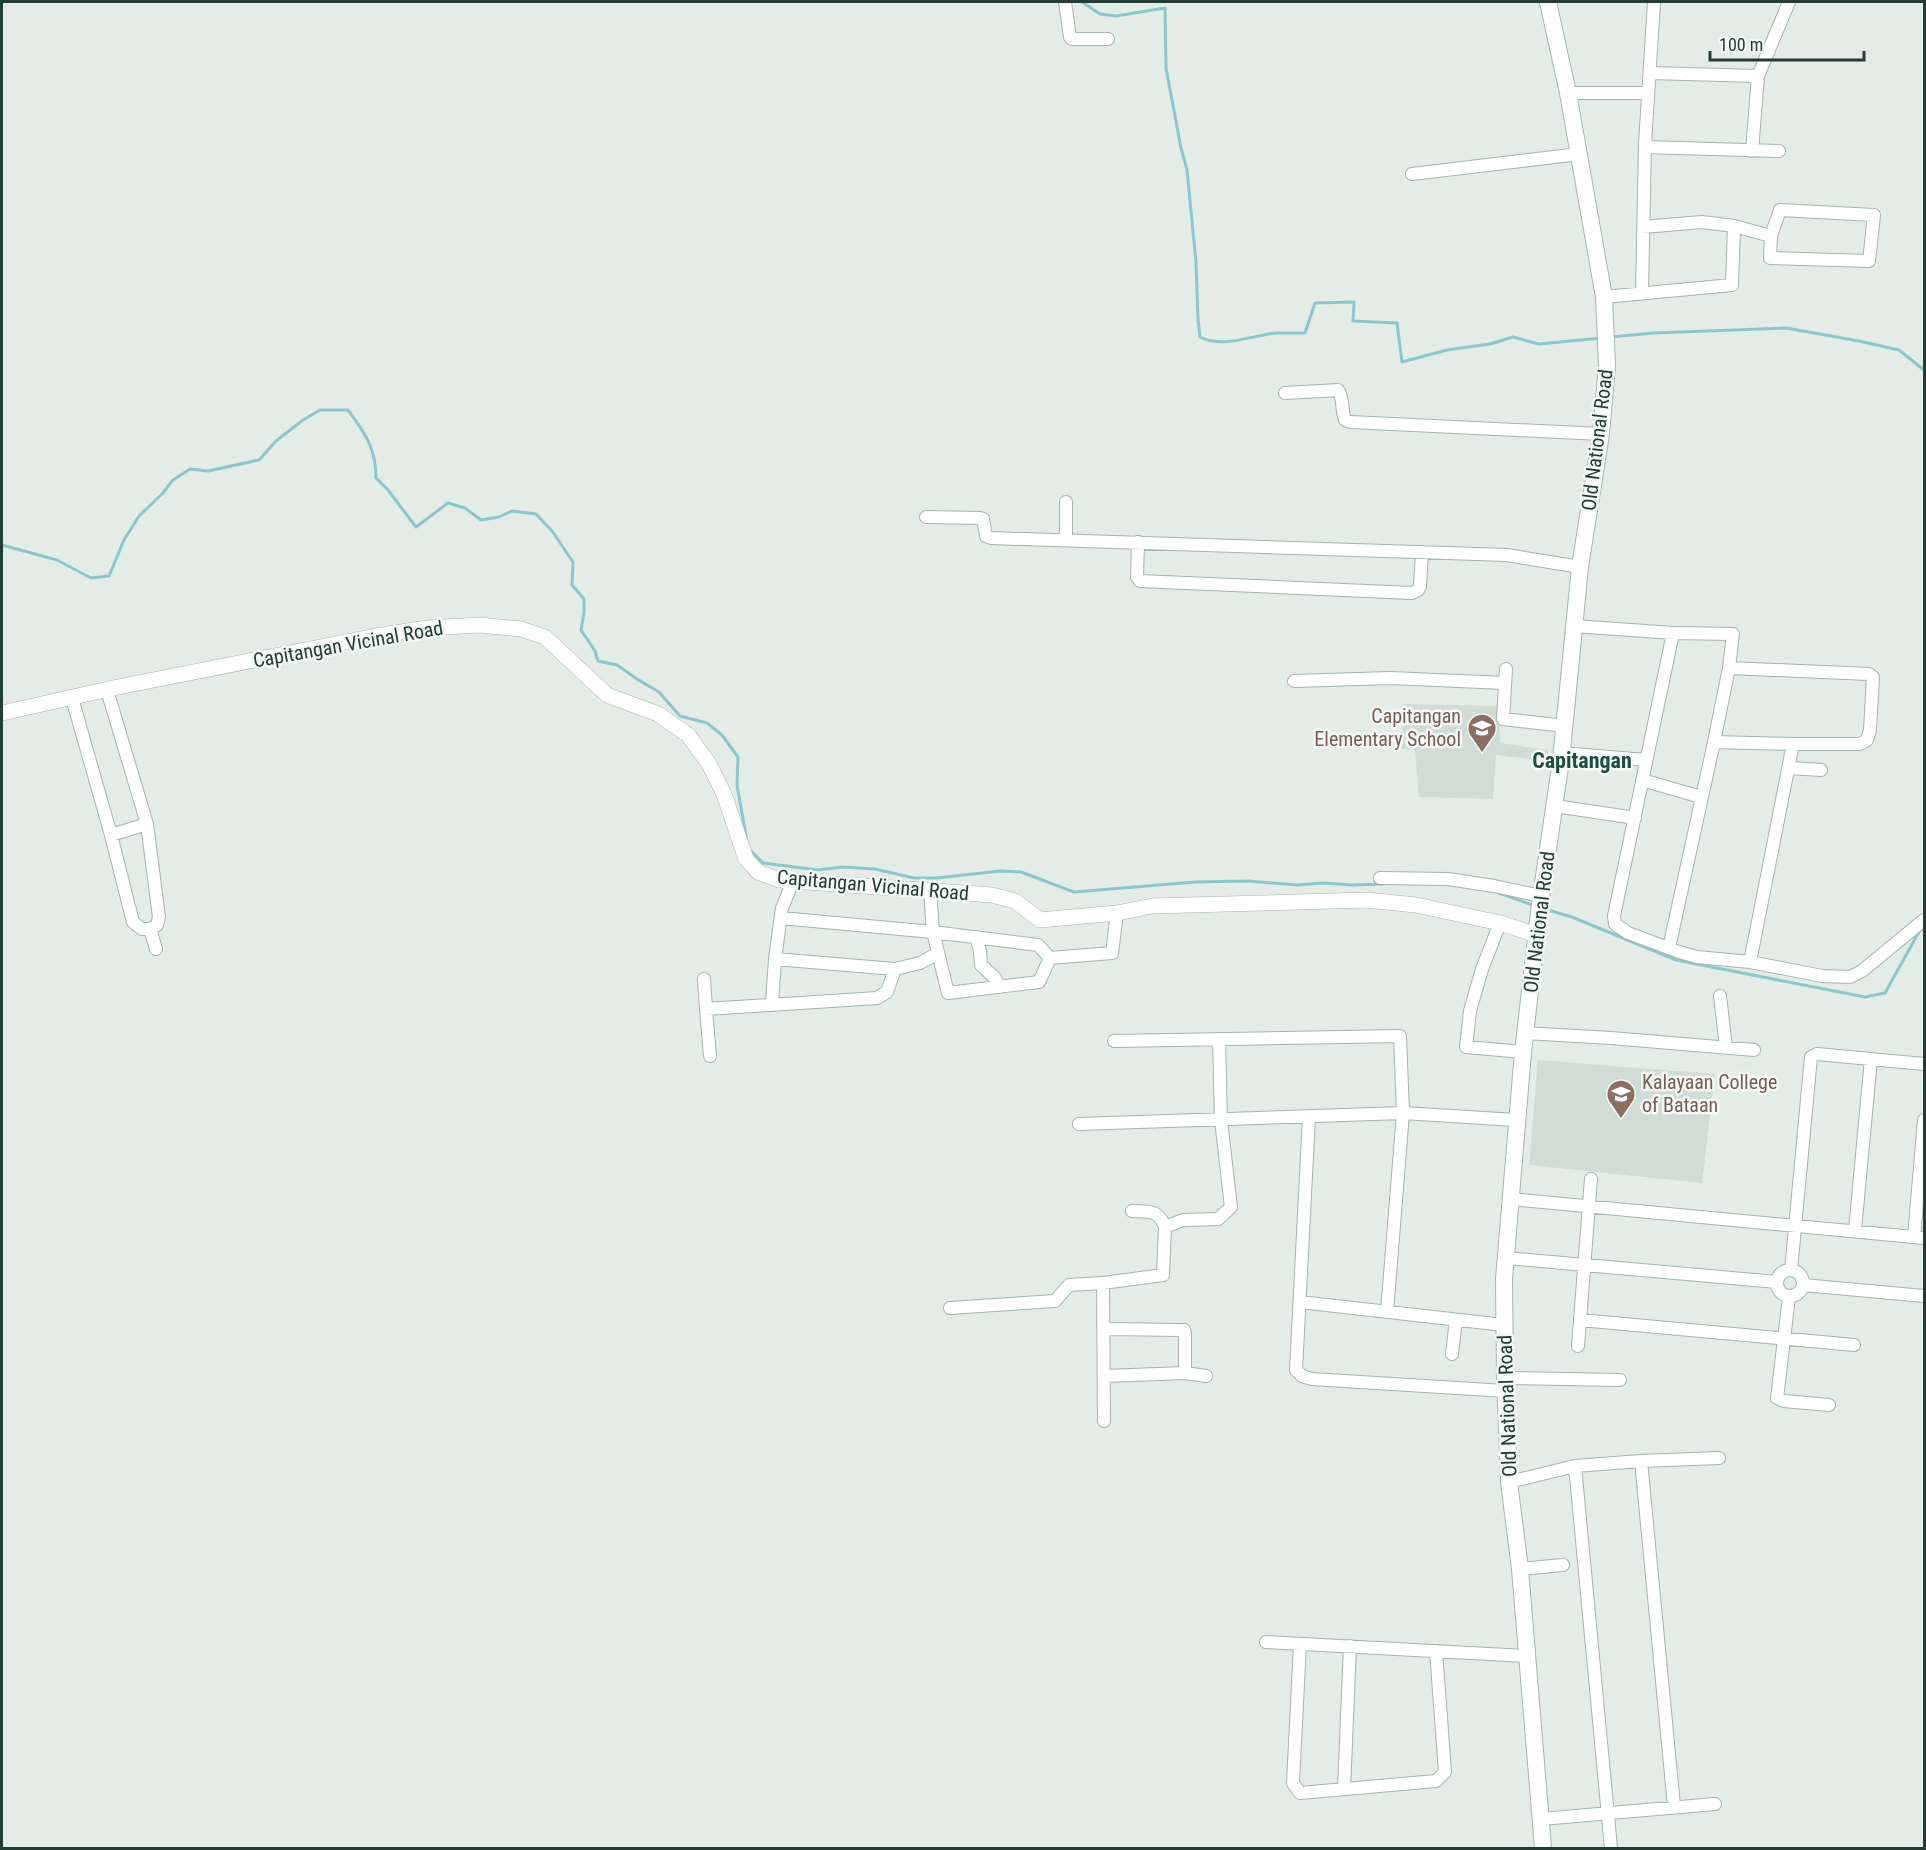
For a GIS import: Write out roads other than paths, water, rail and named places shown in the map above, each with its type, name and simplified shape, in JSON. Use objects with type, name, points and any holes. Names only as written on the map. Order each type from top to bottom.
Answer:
[{"type":"main road","name":"Old National Road","points":[[1543,1848],[1520,1569],[1509,1482],[1504,1325],[1506,1258],[1525,1034],[1540,905],[1562,753],[1580,567],[1601,434],[1607,364],[1604,297],[1568,93],[1548,2]]},
{"type":"street","points":[[1065,2],[1072,39],[1108,39]]},
{"type":"street","points":[[1642,292],[1645,147],[1654,2]]},
{"type":"street","points":[[1752,151],[1758,76],[1790,2]]},
{"type":"street","points":[[1650,73],[1758,76]]},
{"type":"street","points":[[1568,93],[1648,93]]},
{"type":"street","points":[[1645,147],[1779,151]]},
{"type":"street","points":[[1412,174],[1579,154]]},
{"type":"street","points":[[1780,210],[1874,214],[1869,261],[1770,258],[1771,236],[1780,210]]},
{"type":"street","points":[[1643,227],[1702,222],[1734,226],[1771,236]]},
{"type":"street","points":[[1604,297],[1732,285],[1734,226]]},
{"type":"street","points":[[1285,393],[1338,390],[1341,393],[1345,420],[1351,422],[1601,434]]},
{"type":"street","points":[[1066,502],[1066,540]]},
{"type":"street","points":[[926,517],[980,518],[983,519],[986,536],[991,538],[1507,555],[1580,567]]},
{"type":"street","points":[[1138,542],[1137,577],[1140,581],[1297,589],[1412,593],[1418,590],[1420,585],[1422,552]]},
{"type":"street","name":"Capitangan Vicinal Road","points":[[2,712],[376,636],[427,628],[479,625],[521,629],[544,637],[607,695],[658,714],[688,735],[710,764],[724,794],[746,860],[758,872],[779,880],[993,895],[1015,901],[1040,920],[1117,913],[1152,906],[1365,900],[1416,905],[1500,923],[1537,934]]},
{"type":"street","points":[[1574,626],[1673,633],[1733,634],[1729,668],[1714,742],[1669,948]]},
{"type":"street","points":[[1673,633],[1614,916],[1615,924],[1628,933],[1697,957],[1750,962],[1822,976],[1850,977],[1862,971],[1924,921]]},
{"type":"street","points":[[1714,742],[1860,744],[1867,740],[1871,718],[1873,677],[1869,674],[1729,668]]},
{"type":"street","points":[[1506,669],[1503,719],[1565,726]]},
{"type":"street","points":[[1294,681],[1390,678],[1505,683]]},
{"type":"street","points":[[72,698],[133,922],[142,929],[150,929],[157,925],[159,917],[147,824],[107,690]]},
{"type":"street","points":[[1750,962],[1793,744]]},
{"type":"street","points":[[1562,753],[1646,760]]},
{"type":"street","points":[[1789,768],[1821,770]]},
{"type":"street","points":[[1642,780],[1701,797]]},
{"type":"street","points":[[1555,806],[1635,818]]},
{"type":"street","points":[[111,835],[147,824]]},
{"type":"street","points":[[1380,878],[1448,879],[1494,885],[1540,905]]},
{"type":"street","points":[[772,1003],[782,908],[793,881]]},
{"type":"street","points":[[930,891],[933,932],[948,993],[1039,982],[1050,958]]},
{"type":"street","points":[[1050,958],[1112,953],[1117,913]]},
{"type":"street","points":[[781,918],[933,932],[1038,945],[1050,958]]},
{"type":"street","points":[[1500,923],[1482,969],[1470,1011],[1466,1047],[1523,1052]]},
{"type":"street","points":[[150,929],[156,949]]},
{"type":"street","points":[[976,937],[981,965],[995,978],[1000,987]]},
{"type":"street","points":[[775,959],[895,969],[920,963],[938,953]]},
{"type":"street","points":[[706,1009],[877,998],[887,992],[895,969]]},
{"type":"street","points":[[704,980],[710,1056]]},
{"type":"street","points":[[1720,996],[1726,1047]]},
{"type":"street","points":[[1525,1034],[1754,1050]]},
{"type":"street","points":[[1114,1041],[1400,1036],[1403,1113],[1387,1312]]},
{"type":"street","points":[[1165,1227],[1183,1220],[1218,1219],[1231,1208],[1221,1120],[1219,1039]]},
{"type":"street","points":[[1791,1270],[1811,1058],[1817,1054],[1924,1064]]},
{"type":"street","points":[[1855,1230],[1871,1059]]},
{"type":"street","points":[[1080,1124],[1403,1113],[1516,1120]]},
{"type":"street","points":[[1310,1117],[1296,1370],[1302,1376],[1505,1384],[1620,1380]]},
{"type":"street","points":[[1510,1199],[1855,1230],[1919,1238],[1924,1120]]},
{"type":"street","points":[[1578,1346],[1591,1179]]},
{"type":"street","points":[[950,1308],[1055,1301],[1069,1285],[1163,1275],[1165,1227],[1161,1216],[1154,1213],[1131,1211]]},
{"type":"street","points":[[1506,1258],[1777,1281]]},
{"type":"street","points":[[1791,1270],[1799,1273],[1803,1285],[1797,1295],[1789,1297],[1778,1290],[1777,1281],[1780,1274],[1791,1270]]},
{"type":"street","points":[[1103,1283],[1104,1421]]},
{"type":"street","points":[[1803,1285],[1924,1296]]},
{"type":"street","points":[[1789,1297],[1777,1398],[1784,1401],[1829,1405]]},
{"type":"street","points":[[1300,1302],[1504,1325]]},
{"type":"street","points":[[1452,1354],[1456,1320]]},
{"type":"street","points":[[1580,1320],[1854,1344]]},
{"type":"street","points":[[1104,1329],[1184,1330],[1185,1373]]},
{"type":"street","points":[[1104,1376],[1185,1373],[1206,1376]]},
{"type":"street","points":[[1509,1482],[1575,1466],[1719,1458]]},
{"type":"street","points":[[1641,1461],[1674,1806]]},
{"type":"street","points":[[1575,1466],[1611,1848]]},
{"type":"street","points":[[1520,1569],[1563,1565]]},
{"type":"street","points":[[1266,1642],[1527,1656]]},
{"type":"street","points":[[1300,1644],[1293,1783],[1300,1793],[1436,1781],[1445,1772],[1436,1651]]},
{"type":"street","points":[[1344,1789],[1350,1646]]},
{"type":"street","points":[[1541,1819],[1716,1803]]},
{"type":"waterway","points":[[1082,2],[1100,14],[1116,16],[1165,8],[1166,68],[1187,170],[1196,262],[1200,337],[1228,342],[1276,333],[1305,333],[1315,303],[1354,302],[1353,321],[1397,323],[1402,362],[1447,350],[1490,344],[1513,337],[1539,344],[1602,338]]},
{"type":"waterway","points":[[1611,337],[1786,328],[1899,350],[1924,370]]},
{"type":"waterway","points":[[2,545],[57,560],[91,578],[109,576],[124,540],[139,516],[173,480],[190,469],[208,471],[259,460],[276,441],[320,410],[348,410],[360,426],[372,449],[376,478],[416,527],[448,503],[465,508],[481,520],[499,517],[512,511],[536,514],[552,531],[573,562],[572,585],[584,599],[581,630],[595,651],[598,661],[617,665],[659,692],[680,716],[707,723],[722,735],[738,757],[737,785],[747,841]]},
{"type":"waterway","points":[[750,850],[763,863],[818,870],[842,867],[875,869],[914,878],[937,878],[1000,871],[1021,872],[1074,892],[1195,882],[1248,881],[1298,885],[1383,884]]},
{"type":"waterway","points":[[1499,893],[1535,906]]},
{"type":"waterway","points":[[1544,909],[1572,917],[1676,960],[1865,997],[1885,993],[1920,930]]},
{"type":"place","name":"Capitangan Elementary School","points":[[1482,754]]},
{"type":"place","name":"Kalayaan College of Bataan","points":[[1621,1120]]},
{"type":"district","name":"Capitangan","points":[[1582,760]]}]
